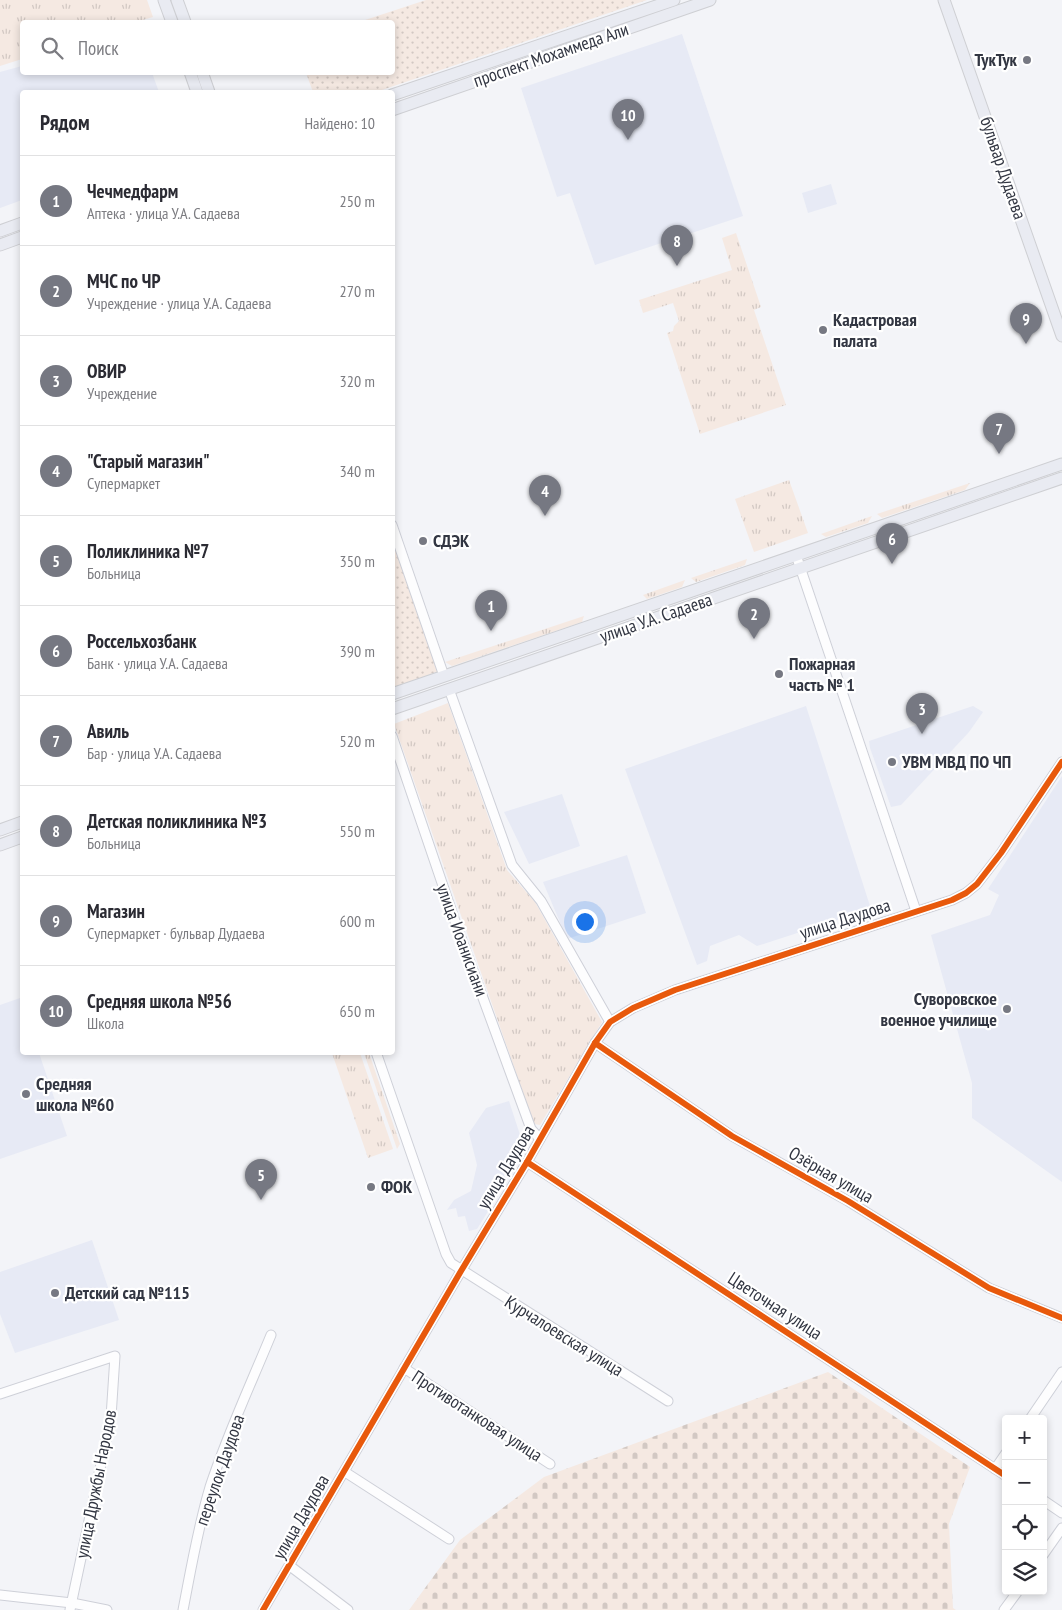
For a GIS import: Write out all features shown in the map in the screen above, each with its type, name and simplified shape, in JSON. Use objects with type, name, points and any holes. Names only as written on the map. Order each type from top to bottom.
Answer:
[{"type":"main road","points":[[164,0],[171,20]]},
{"type":"main road","points":[[177,0],[184,20]]},
{"type":"main road","name":"проспект Мохаммеда Али","points":[[395,94],[674,0]]},
{"type":"main road","name":"проспект Мохаммеда Али","points":[[395,109],[710,0]]},
{"type":"main road","name":"бульвар Дудаева","points":[[944,0],[1062,336]]},
{"type":"main road","points":[[191,75],[196,90]]},
{"type":"main road","points":[[203,75],[208,90]]},
{"type":"main road","points":[[0,231],[20,224]]},
{"type":"main road","points":[[0,245],[20,238]]},
{"type":"main road","name":"улица У.А. Садаева","points":[[395,693],[1062,464]]},
{"type":"main road","name":"улица У.А. Садаева","points":[[395,708],[1062,478]]},
{"type":"main road","points":[[0,830],[20,823]]},
{"type":"main road","points":[[0,845],[20,838]]},
{"type":"street","points":[[395,534],[444,676]]},
{"type":"street","points":[[796,555],[916,911]]},
{"type":"street","points":[[449,689],[512,866],[541,901],[610,1022]]},
{"type":"street","name":"улица Иоанисиани","points":[[395,745],[457,927],[530,1129],[540,1139]]},
{"type":"street","name":"улица Даудова","points":[[264,1610],[461,1270],[527,1162],[594,1043],[610,1022],[633,1008],[675,990],[952,900],[966,893],[977,884],[1001,853],[1062,762]]},
{"type":"street","name":"Озёрная улица","points":[[594,1043],[732,1136],[848,1201],[989,1288],[1062,1318]]},
{"type":"street","name":"Курчалоевская улица","points":[[377,1055],[446,1254],[451,1263],[668,1401]]},
{"type":"street","name":"Цветочная улица","points":[[527,1162],[1002,1473]]},
{"type":"street","name":"переулок Даудова","points":[[183,1610],[198,1534],[210,1489],[224,1446],[271,1335]]},
{"type":"street","name":"улица Дружбы Народов","points":[[0,1394],[115,1356],[111,1417],[71,1607]]},
{"type":"street","name":"Противотанковая улица","points":[[404,1368],[550,1464]]},
{"type":"street","points":[[1033,1415],[1062,1372]]},
{"type":"street","points":[[995,1469],[1002,1459]]},
{"type":"street","points":[[345,1472],[448,1539]]},
{"type":"street","points":[[1047,1503],[1062,1513]]},
{"type":"street","points":[[1047,1550],[1062,1528]]},
{"type":"street","points":[[290,1566],[348,1610]]},
{"type":"street","points":[[0,1595],[71,1607],[107,1610]]},
{"type":"street","points":[[1004,1610],[1015,1595]]},
{"type":"shaded area","points":[[682,34],[743,216],[595,265],[570,193],[557,197],[521,88]]},
{"type":"shaded area","points":[[20,67],[20,75],[153,75],[158,90],[20,90],[20,201],[0,208],[0,72]]},
{"type":"shaded area","points":[[831,184],[837,204],[808,213],[802,193]]},
{"type":"shaded area","points":[[806,706],[871,909],[757,946],[739,935],[710,946],[707,961],[697,965],[625,769]]},
{"type":"shaded area","points":[[973,706],[983,712],[969,732],[901,805],[891,807],[869,741]]},
{"type":"shaded area","name":"Суворовское военное училище","points":[[1062,776],[1062,1182],[972,1118],[972,1083],[931,935],[990,915],[999,895],[988,889]]},
{"type":"shaded area","points":[[562,794],[580,846],[529,864],[504,812]]},
{"type":"shaded area","points":[[627,855],[646,913],[567,939],[543,882]]},
{"type":"shaded area","name":"Средняя школа №60","points":[[20,998],[20,1055],[40,1055],[67,1136],[0,1159],[0,1005]]},
{"type":"shaded area","points":[[509,1101],[523,1144],[516,1167],[477,1229],[469,1231],[465,1216],[458,1217],[456,1208],[447,1210],[454,1200],[471,1191],[477,1165],[469,1133],[486,1108]]},
{"type":"shaded area","name":"Детский сад №115","points":[[92,1240],[119,1320],[15,1353],[0,1314],[0,1272]]},
{"type":"green space","points":[[0,0],[147,0],[153,17],[143,20],[20,20],[20,60],[0,66]]},
{"type":"green space","points":[[426,0],[647,0],[382,90],[312,90],[307,75],[395,75],[395,20],[365,20]]},
{"type":"green space","points":[[736,233],[761,307],[754,310],[786,405],[700,434],[667,333],[673,331],[674,326],[679,321],[673,303],[643,313],[639,300],[732,270],[722,238]]},
{"type":"green space","points":[[789,480],[808,533],[754,552],[735,499]]},
{"type":"green space","points":[[970,483],[965,490],[882,518],[877,514]]},
{"type":"green space","points":[[872,516],[868,523],[826,537],[821,534]]},
{"type":"green space","points":[[395,546],[439,671],[395,687]]},
{"type":"green space","points":[[747,559],[745,565],[696,582],[691,578]]},
{"type":"green space","points":[[685,580],[682,587],[647,599],[643,595]]},
{"type":"green space","points":[[584,616],[582,622],[452,666],[445,662]]},
{"type":"green space","points":[[448,703],[507,870],[535,902],[602,1022],[540,1125],[534,1124],[395,724]]},
{"type":"green space","points":[[333,1055],[361,1055],[393,1149],[368,1158]]},
{"type":"green space","points":[[365,1055],[370,1055],[400,1144],[397,1149]]},
{"type":"green space","points":[[828,1372],[970,1467],[949,1524],[953,1608],[956,1610],[409,1610],[460,1540],[544,1477]]},
{"type":"cycle path","points":[[263,1610],[595,1043],[610,1022],[633,1008],[675,990],[952,900],[966,893],[977,884],[1001,853],[1062,762]]},
{"type":"cycle path","points":[[595,1043],[732,1136],[848,1201],[989,1288],[1062,1318]]},
{"type":"cycle path","points":[[527,1162],[1002,1473]]},
{"type":"place","name":"ТукТук","points":[[1027,60]]},
{"type":"place","name":"Средняя школа №56","points":[[628,140]]},
{"type":"place","name":"Детская поликлиника №3","points":[[677,266]]},
{"type":"place","name":"Кадастровая палата","points":[[823,330]]},
{"type":"place","name":"Магазин","points":[[1026,344]]},
{"type":"place","name":"Авиль","points":[[999,454]]},
{"type":"place","name":"\"Старый магазин\"","points":[[545,516]]},
{"type":"place","name":"СДЭК","points":[[423,541]]},
{"type":"place","name":"Россельхозбанк","points":[[892,564]]},
{"type":"place","name":"Чечмедфарм","points":[[491,631]]},
{"type":"place","name":"МЧС по ЧР","points":[[754,639]]},
{"type":"place","name":"Пожарная часть № 1","points":[[779,674]]},
{"type":"place","name":"ОВИР","points":[[922,734]]},
{"type":"place","name":"УВМ МВД ПО ЧП","points":[[892,762]]},
{"type":"place","name":"Суворовское военное училище","points":[[1007,1009]]},
{"type":"place","name":"Средняя школа №60","points":[[26,1094]]},
{"type":"place","name":"ФОК","points":[[371,1187]]},
{"type":"place","name":"Поликлиника №7","points":[[261,1200]]},
{"type":"place","name":"Детский сад №115","points":[[55,1293]]}]
